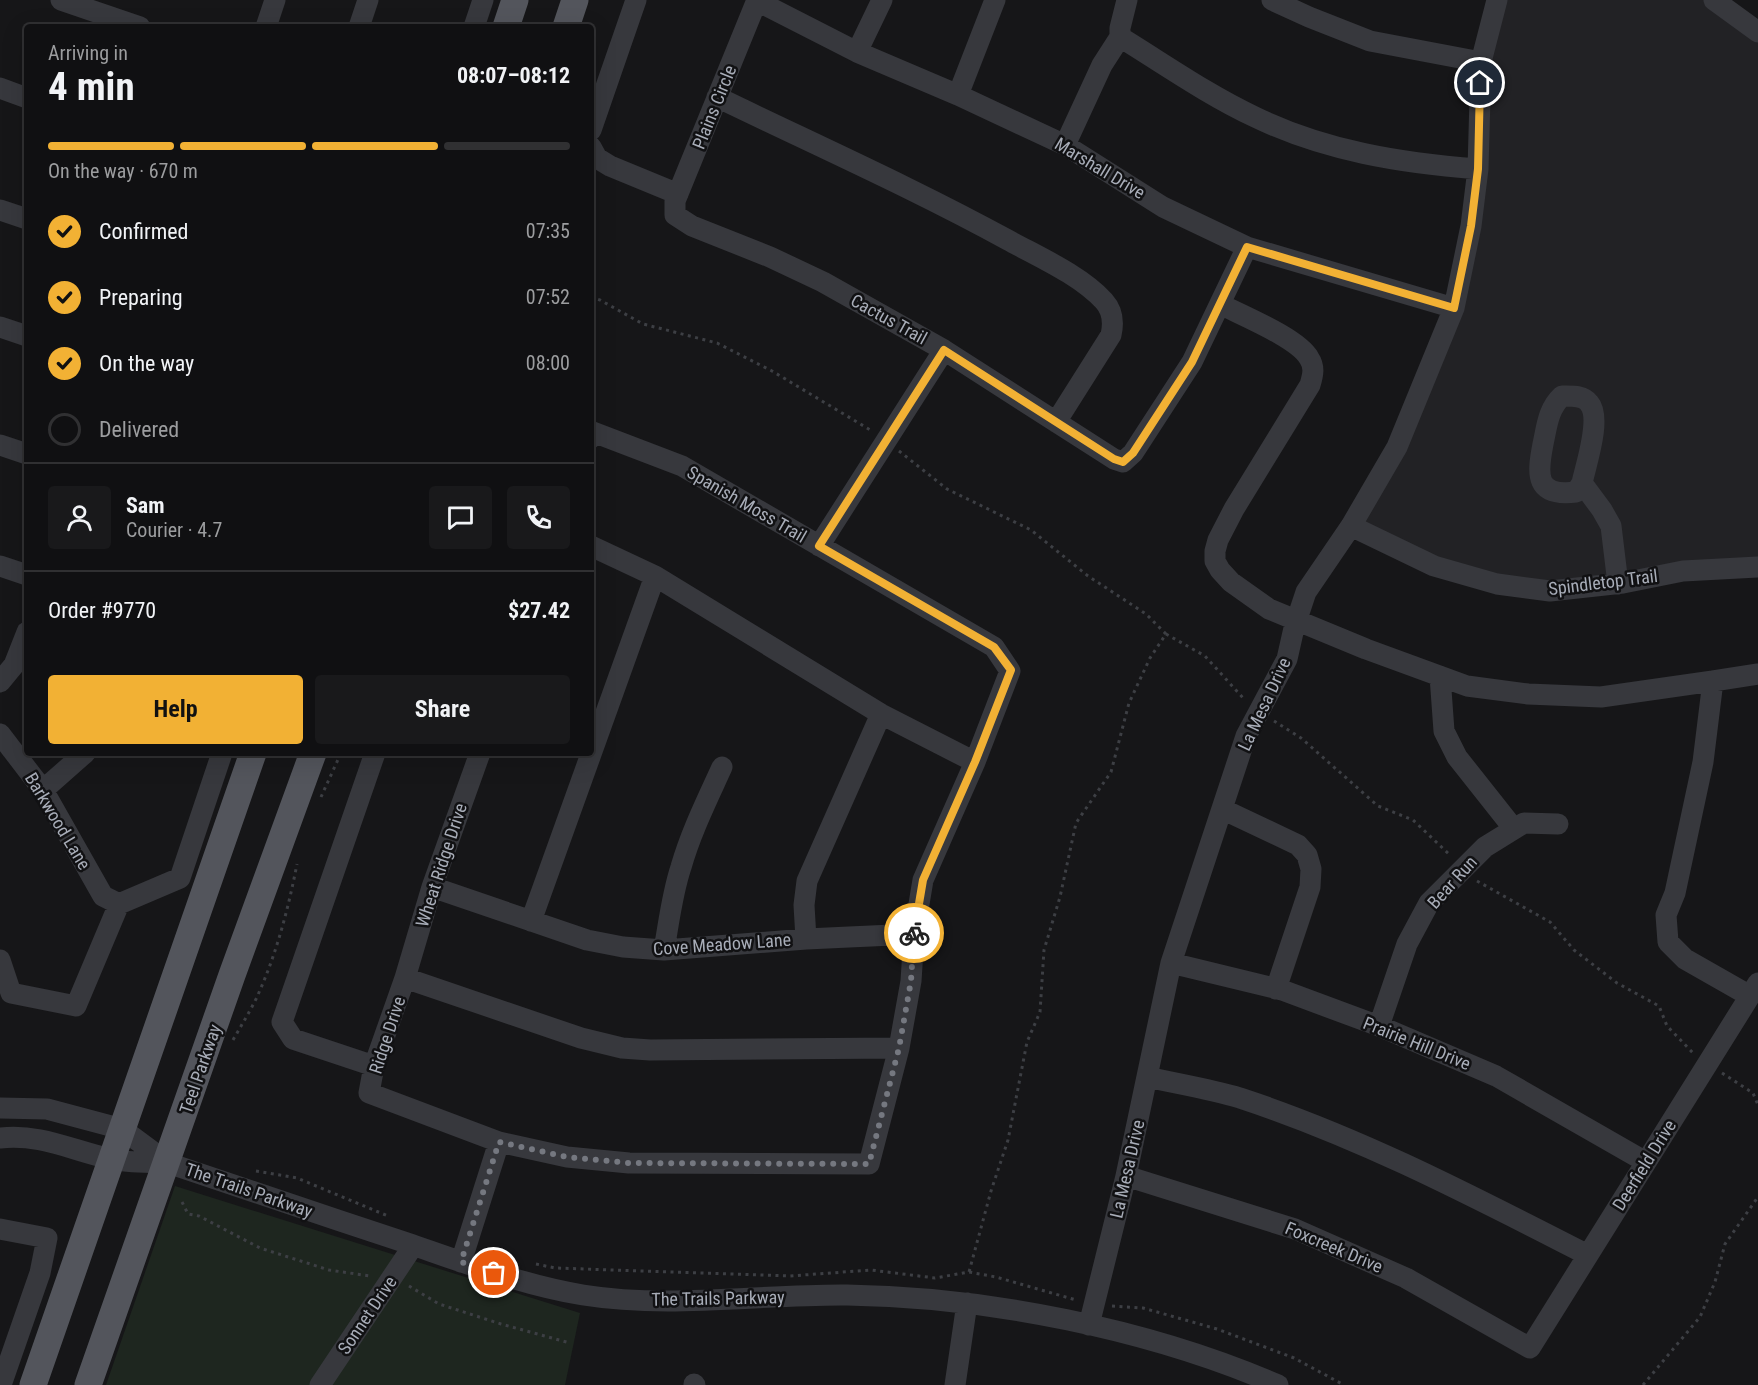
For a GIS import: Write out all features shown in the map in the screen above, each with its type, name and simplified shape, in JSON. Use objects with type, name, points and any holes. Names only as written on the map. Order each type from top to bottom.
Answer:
[{"type":"main road","points":[[507,24],[515,0]]},
{"type":"main road","points":[[567,24],[575,0]]},
{"type":"main road","points":[[33,1385],[252,756]]},
{"type":"main road","name":"Teel Parkway","points":[[88,1385],[168,1163],[232,975],[312,756]]},
{"type":"street","points":[[61,0],[131,24]]},
{"type":"street","points":[[267,24],[275,0]]},
{"type":"street","points":[[360,24],[368,0]]},
{"type":"street","points":[[475,24],[483,0]]},
{"type":"street","points":[[594,121],[636,0]]},
{"type":"street","points":[[857,52],[882,0]]},
{"type":"street","points":[[958,95],[995,0]]},
{"type":"street","points":[[1065,145],[1102,65],[1120,37],[1127,0]]},
{"type":"street","points":[[1272,0],[1370,41],[1481,62]]},
{"type":"street","name":"La Mesa Drive","points":[[1089,1325],[1126,1176],[1171,963],[1246,736],[1287,659],[1306,592],[1351,526],[1397,447],[1454,308],[1471,226],[1478,169],[1481,62],[1497,0]]},
{"type":"street","name":"Marshall Drive","points":[[757,1],[857,52],[958,95],[1065,145],[1163,207],[1247,247],[1454,308]]},
{"type":"street","name":"Plains Circle","points":[[676,205],[757,1]]},
{"type":"street","points":[[1718,1],[1758,32]]},
{"type":"street","points":[[1120,37],[1254,117],[1309,139],[1393,159],[1478,169]]},
{"type":"street","points":[[0,88],[24,97]]},
{"type":"street","points":[[717,97],[974,221],[1053,265],[1092,290],[1106,302],[1112,314],[1111,334],[1056,422]]},
{"type":"street","name":"Cactus Trail","points":[[594,152],[597,158],[676,205],[692,226],[770,257],[823,282],[944,350],[1114,459],[1123,462],[1133,453],[1192,362],[1220,304]]},
{"type":"street","points":[[0,210],[24,218]]},
{"type":"street","points":[[1247,247],[1220,304],[1295,343],[1311,360],[1314,370],[1310,385],[1234,508],[1215,551],[1215,561],[1231,582],[1269,609],[1296,621],[1467,686],[1527,694],[1600,697],[1758,674]]},
{"type":"street","points":[[0,327],[24,335]]},
{"type":"street","points":[[819,546],[944,350]]},
{"type":"street","name":"Spanish Moss Trail","points":[[594,436],[682,465],[994,647],[1011,670],[975,762]]},
{"type":"street","points":[[0,445],[24,453]]},
{"type":"street","points":[[1582,483],[1611,526],[1618,584]]},
{"type":"street","name":"Spindletop Trail","points":[[1351,526],[1434,566],[1497,584],[1550,591],[1618,584],[1683,571],[1758,567]]},
{"type":"street","points":[[461,1262],[499,1142],[567,1157],[629,1163],[869,1164],[899,1048],[911,981],[914,934],[923,880],[975,762],[881,714],[655,576],[594,547]]},
{"type":"street","points":[[0,566],[24,574]]},
{"type":"street","points":[[594,746],[655,576]]},
{"type":"street","points":[[0,682],[14,665],[24,640]]},
{"type":"street","points":[[1440,676],[1444,731],[1457,757],[1514,829]]},
{"type":"street","points":[[1713,681],[1703,762],[1675,893],[1666,915],[1668,942],[1685,959],[1754,989]]},
{"type":"street","points":[[806,939],[804,905],[807,881],[881,714]]},
{"type":"street","name":"Barkwood Lane","points":[[0,734],[43,790],[103,896],[119,904]]},
{"type":"street","points":[[43,790],[82,756]]},
{"type":"street","points":[[0,960],[11,993],[76,1006],[119,904],[180,878],[221,756]]},
{"type":"street","points":[[374,756],[282,1022],[293,1038],[374,1066]]},
{"type":"street","name":"Wheat Ridge Drive","points":[[405,978],[432,887],[479,756]]},
{"type":"street","points":[[531,921],[590,756]]},
{"type":"street","points":[[664,950],[680,868],[695,825],[722,767]]},
{"type":"street","points":[[1222,809],[1298,845],[1307,855],[1311,869],[1310,887],[1276,989]]},
{"type":"street","name":"Bear Run","points":[[1379,1026],[1407,944],[1429,903],[1485,847],[1514,829],[1524,823],[1558,824]]},
{"type":"street","name":"Cove Meadow Lane","points":[[432,887],[587,940],[624,947],[664,950],[806,939],[914,934]]},
{"type":"street","name":"Prairie Hill Drive","points":[[1171,963],[1276,989],[1379,1026],[1496,1076],[1646,1162]]},
{"type":"street","points":[[405,978],[581,1038],[622,1048],[650,1050],[899,1048]]},
{"type":"street","name":"Ridge Drive","points":[[405,978],[374,1066],[369,1093],[499,1142]]},
{"type":"street","name":"Deerfield Drive","points":[[1530,1348],[1754,989]]},
{"type":"street","points":[[1147,1077],[1238,1098],[1341,1135],[1436,1177],[1588,1255]]},
{"type":"street","name":"The Trails Parkway","points":[[0,1108],[47,1109],[122,1129],[168,1163]]},
{"type":"street","name":"The Trails Parkway","points":[[0,1138],[48,1141],[112,1159],[168,1163],[510,1278],[584,1295],[627,1300],[849,1295],[967,1303],[1089,1325],[1224,1364],[1278,1385]]},
{"type":"street","name":"Foxcreek Drive","points":[[1126,1176],[1295,1229],[1406,1278],[1530,1348]]},
{"type":"street","points":[[0,1229],[47,1238],[40,1273],[1,1385]]},
{"type":"street","name":"Sonnet Drive","points":[[320,1385],[413,1246]]},
{"type":"street","points":[[955,1385],[967,1303]]},
{"type":"path","points":[[594,298],[643,324],[717,343],[772,371],[886,441],[947,489],[1031,530],[1088,576],[1146,614],[1166,634],[1150,658],[1129,703],[1111,772],[1076,823],[1060,897],[1044,950],[1040,1012],[1026,1042],[1008,1140],[991,1191],[969,1272]]},
{"type":"path","points":[[320,800],[340,756]]},
{"type":"path","points":[[228,1049],[256,999],[270,966],[285,917],[298,858]]},
{"type":"path","points":[[252,1170],[297,1178],[396,1219]]},
{"type":"path","points":[[1643,1385],[1700,1317],[1715,1282],[1725,1244],[1758,1197]]},
{"type":"path","points":[[532,1263],[555,1268],[790,1276],[871,1270],[935,1278],[969,1272],[1094,1304],[1143,1308],[1217,1329],[1294,1358],[1344,1385]]},
{"type":"shaded area","points":[[1497,0],[1714,0],[1758,32],[1758,567],[1623,583],[1497,584],[1351,526],[1454,308]]},
{"type":"shaded area","points":[[175,1186],[580,1313],[565,1385],[106,1385]]},
{"type":"way so far","points":[[494,1273],[461,1262],[499,1142],[567,1157],[629,1163],[869,1164],[899,1048],[911,981],[914,933]]},
{"type":"route","points":[[914,933],[923,880],[975,762],[1011,670],[994,647],[819,546],[944,350],[1114,459],[1123,462],[1133,453],[1192,362],[1247,247],[1454,308],[1471,226],[1478,169],[1480,83]]}]
